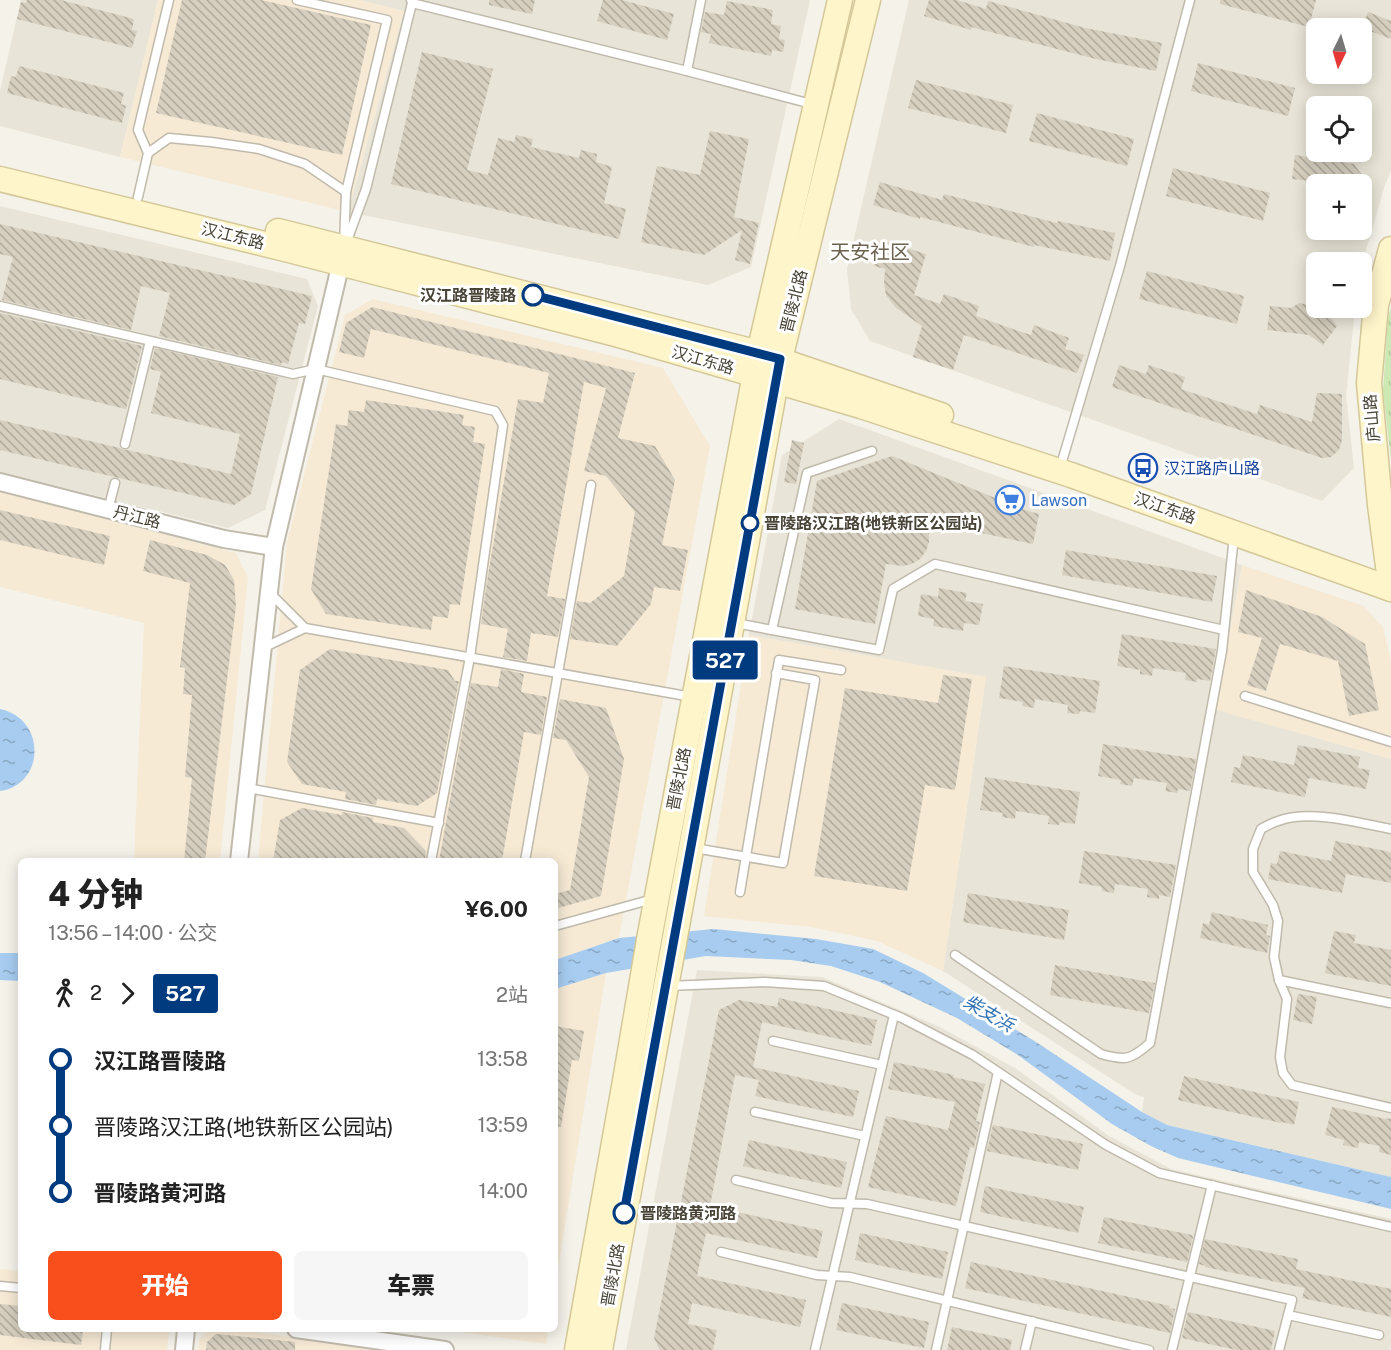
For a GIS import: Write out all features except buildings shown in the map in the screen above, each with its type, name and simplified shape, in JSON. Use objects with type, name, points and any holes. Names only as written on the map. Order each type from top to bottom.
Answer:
[{"type":"main road","name":"晋陵北路","points":[[577,1350],[694,697],[767,367],[816,105],[840,0]]},
{"type":"main road","name":"晋陵北路","points":[[600,1350],[731,623],[767,367],[868,0]]},
{"type":"main road","name":"汉江东路","points":[[0,164],[138,197],[619,335],[767,367],[1063,458],[1296,540],[1390,577]]},
{"type":"main road","name":"汉江东路","points":[[0,179],[342,255]]},
{"type":"main road","name":"庐山路","points":[[1390,577],[1379,498],[1369,383],[1376,305],[1391,249]]},
{"type":"main road","name":"汉江东路","points":[[767,367],[861,406],[1071,475],[1234,532],[1390,577]]},
{"type":"street","points":[[239,858],[274,547],[342,255]]},
{"type":"street","name":"丹江路","points":[[0,482],[224,539],[274,547]]},
{"type":"street","points":[[184,1350],[186,1332]]},
{"type":"street","points":[[342,1332],[373,1334],[445,1350]]},
{"type":"lane","points":[[138,197],[148,153],[138,130],[169,0]]},
{"type":"lane","points":[[297,0],[387,20],[346,192],[342,255]]},
{"type":"lane","points":[[687,70],[701,0]]},
{"type":"lane","points":[[1063,458],[1120,266],[1190,0]]},
{"type":"lane","points":[[342,255],[366,189],[412,1],[816,105]]},
{"type":"lane","points":[[148,153],[169,138],[211,141],[259,149],[305,164],[346,192]]},
{"type":"lane","points":[[0,306],[293,374],[316,369],[495,411],[503,425],[470,657],[432,858]]},
{"type":"lane","points":[[124,444],[150,340]]},
{"type":"lane","points":[[772,630],[807,473],[872,451]]},
{"type":"lane","points":[[108,510],[115,483]]},
{"type":"lane","points":[[526,858],[591,485]]},
{"type":"lane","points":[[955,955],[1101,1054],[1119,1059],[1137,1055],[1150,1043],[1222,651],[1234,532]]},
{"type":"lane","points":[[731,623],[879,650],[892,589],[935,564],[1224,630]]},
{"type":"lane","points":[[269,592],[305,628],[694,697]]},
{"type":"lane","points":[[263,648],[305,628]]},
{"type":"lane","points":[[740,892],[778,660],[841,670]]},
{"type":"lane","points":[[690,847],[783,863],[815,680],[776,673]]},
{"type":"lane","points":[[1245,696],[1391,742]]},
{"type":"lane","points":[[247,788],[439,823]]},
{"type":"lane","points":[[1391,829],[1305,816],[1279,820],[1261,829],[1253,849],[1253,872],[1274,904],[1278,921],[1275,957],[1287,999],[1280,1057],[1283,1073],[1292,1085],[1391,1107]]},
{"type":"lane","points":[[558,925],[657,898]]},
{"type":"lane","points":[[667,975],[824,986],[894,1015],[973,1055],[1106,1145],[1159,1173],[1391,1227]]},
{"type":"lane","points":[[1280,980],[1390,1003]]},
{"type":"lane","points":[[815,1350],[894,1015]]},
{"type":"lane","points":[[773,1041],[882,1065]]},
{"type":"lane","points":[[936,1350],[998,1072]]},
{"type":"lane","points":[[755,1112],[865,1136]]},
{"type":"lane","points":[[736,1180],[831,1203],[867,1204],[1292,1300],[1280,1350]]},
{"type":"lane","points":[[1172,1350],[1212,1185]]},
{"type":"lane","points":[[722,1252],[817,1275],[849,1277],[1149,1350]]},
{"type":"lane","points":[[0,1286],[18,1288]]},
{"type":"lane","points":[[1288,1315],[1380,1335]]},
{"type":"lane","points":[[1025,1350],[1032,1321]]},
{"type":"lane","points":[[105,1350],[107,1332]]},
{"type":"shaded area","points":[[21,0],[158,0],[120,157],[0,126],[0,91]]},
{"type":"shaded area","points":[[158,0],[359,0],[404,11],[348,212],[120,157]]},
{"type":"shaded area","points":[[359,0],[810,0],[751,267],[708,285],[348,212],[404,11]]},
{"type":"shaded area","points":[[909,0],[1391,0],[1391,171],[1372,230],[1372,174],[1306,174],[1306,240],[1369,240],[1365,252],[1306,252],[1306,318],[1354,318],[1346,396],[1354,468],[1322,501],[870,341],[851,309],[847,269]]},
{"type":"shaded area","points":[[0,206],[307,279],[318,306],[265,510],[228,528],[0,472]]},
{"type":"shaded area","points":[[373,299],[663,368],[710,446],[619,938],[558,959],[558,858],[258,858],[287,542],[345,315]]},
{"type":"shaded area","points":[[839,419],[1242,565],[1216,709],[1391,759],[1391,1177],[1167,1125],[1142,1112],[1144,1097],[1135,1094],[943,971],[986,677],[749,635],[782,455]]},
{"type":"shaded area","points":[[0,492],[236,553],[248,577],[220,858],[134,858],[144,623],[0,587]]},
{"type":"shaded area","points":[[1242,565],[1364,606],[1383,627],[1391,662],[1391,759],[1216,710]]},
{"type":"shaded area","points":[[749,635],[986,677],[943,971],[877,941],[811,927],[704,916]]},
{"type":"shaded area","points":[[697,970],[822,977],[938,1026],[1015,1068],[1109,1136],[1171,1169],[1391,1219],[1390,1350],[626,1350]]},
{"type":"shaded area","points":[[606,973],[558,1269],[558,988]]},
{"type":"shaded area","points":[[0,1269],[18,1271],[18,1332],[169,1332],[167,1350],[0,1350]]},
{"type":"shaded area","points":[[206,1332],[256,1332],[379,1350],[198,1350],[200,1338]]},
{"type":"shaded area","points":[[460,1332],[548,1332],[546,1344]]},
{"type":"green space","points":[[1391,307],[1391,460],[1383,390],[1388,318]]},
{"type":"water","points":[[0,709],[15,715],[26,725],[33,738],[34,752],[32,765],[26,777],[15,786],[0,791]]},
{"type":"water","points":[[714,929],[816,939],[873,949],[923,973],[1036,1042],[1142,1112],[1167,1125],[1391,1177],[1391,1209],[1178,1158],[1112,1124],[1018,1055],[957,1018],[880,982],[831,966],[791,960],[706,956],[606,973],[558,988],[558,959],[619,938]]},
{"type":"water","points":[[0,953],[18,953],[18,981],[0,980]]},
{"type":"bus line","name":"527","points":[[533,295],[780,359],[624,1213]]},
{"type":"place","name":"汉江路晋陵路","points":[[533,295]]},
{"type":"place","name":"汉江路庐山路","points":[[1143,468]]},
{"type":"place","name":"Lawson","points":[[1010,500]]},
{"type":"place","name":"晋陵路汉江路(地铁新区公园站)","points":[[750,523]]},
{"type":"place","name":"晋陵路黄河路","points":[[624,1213]]},
{"type":"district","name":"天安社区","points":[[870,252]]},
{"type":"water label","name":"柴支浜","points":[[989,1013]]}]
